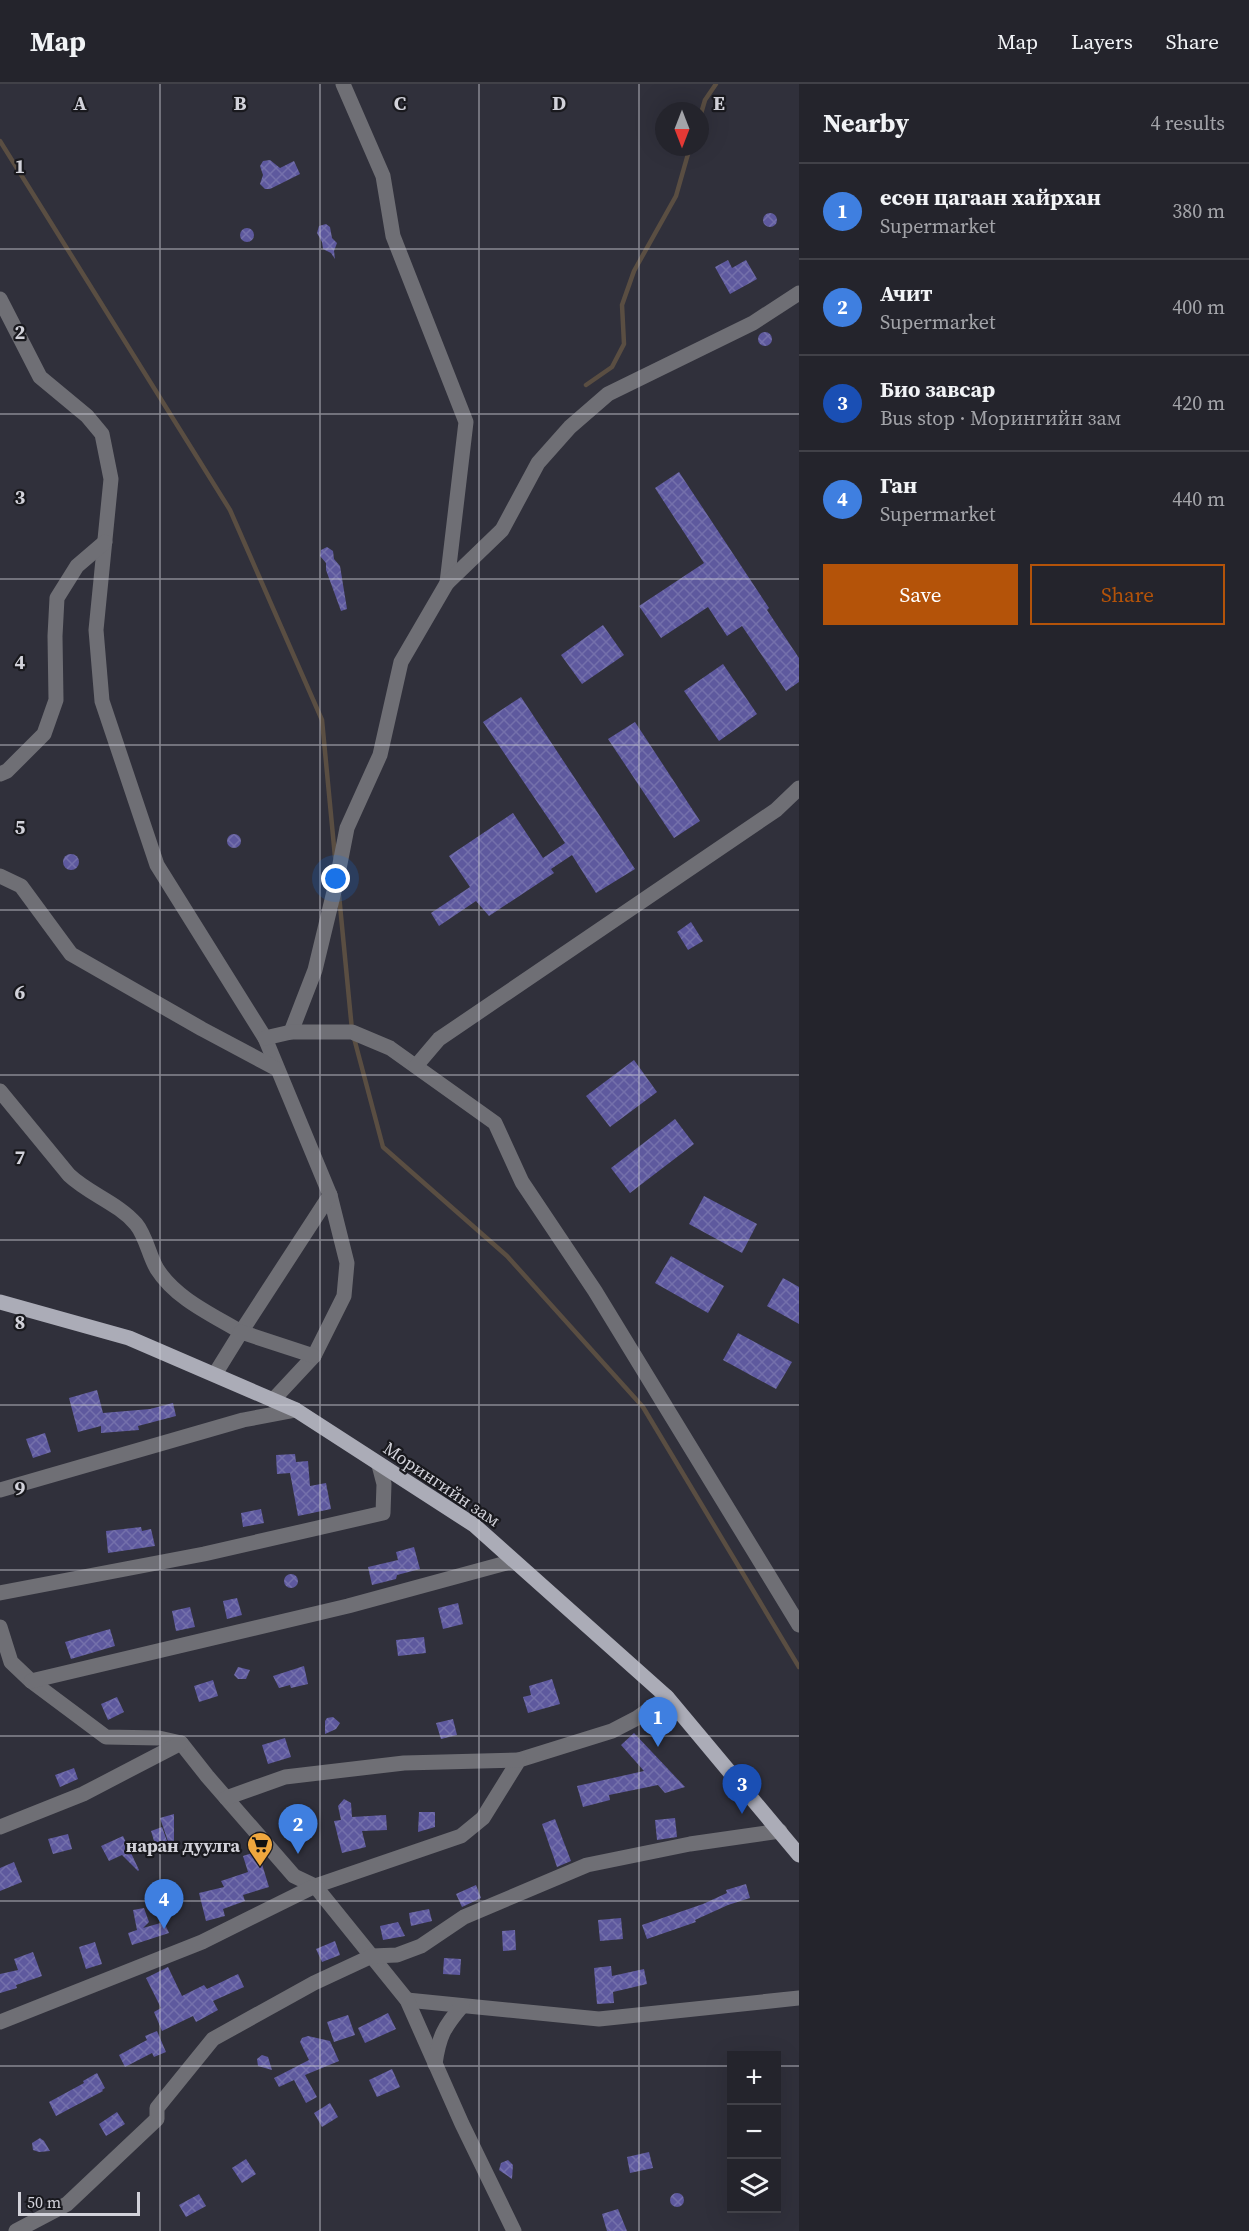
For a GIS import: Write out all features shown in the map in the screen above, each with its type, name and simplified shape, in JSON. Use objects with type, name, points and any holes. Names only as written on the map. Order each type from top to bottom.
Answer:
[{"type":"main road","name":"Морингийн зам","points":[[0,1302],[129,1338],[296,1410],[474,1525],[667,1697],[799,1855]]},
{"type":"street","points":[[343,84],[383,176],[393,236],[466,422],[447,583]]},
{"type":"street","points":[[291,1032],[315,970],[347,828],[380,755],[401,663],[447,583],[502,530],[538,463],[570,427],[608,394],[753,323],[799,293]]},
{"type":"street","points":[[0,299],[40,377],[87,416],[102,434],[111,479],[96,630],[102,701],[157,865],[265,1038],[330,1195],[347,1263],[344,1296],[314,1356],[273,1400]]},
{"type":"street","points":[[0,774],[7,771],[44,734],[56,700],[57,598],[77,566],[105,542]]},
{"type":"street","points":[[416,1066],[440,1039],[498,1002],[766,817],[799,788]]},
{"type":"street","points":[[0,876],[21,886],[71,954],[277,1069]]},
{"type":"street","points":[[265,1038],[291,1032],[352,1032],[390,1048],[495,1123],[522,1182],[595,1291],[799,1625]]},
{"type":"street","points":[[0,1091],[69,1175],[82,1187],[124,1213],[137,1225],[158,1270],[179,1293],[241,1332],[314,1356]]},
{"type":"street","points":[[215,1374],[330,1195]]},
{"type":"street","points":[[0,1490],[243,1420],[296,1410]]},
{"type":"street","points":[[0,1593],[204,1554],[383,1513],[384,1484],[379,1465]]},
{"type":"street","points":[[31,1681],[348,1606],[514,1561]]},
{"type":"street","points":[[0,1627],[6,1665],[106,1737],[159,1738],[181,1743],[294,1876],[315,1886],[407,2000],[462,2124],[514,2231]]},
{"type":"street","points":[[226,1798],[285,1777],[405,1763],[519,1761],[612,1731],[637,1718],[667,1697]]},
{"type":"street","points":[[0,1827],[83,1794],[181,1743]]},
{"type":"street","points":[[0,2022],[202,1942],[315,1886],[461,1836],[483,1818],[519,1761]]},
{"type":"street","points":[[16,2231],[67,2204],[157,2119],[157,2108],[161,2102],[213,2039],[314,1983],[372,1956],[397,1955],[421,1946],[464,1917],[587,1865],[690,1844],[780,1831]]},
{"type":"street","points":[[407,2000],[600,2019],[799,1998]]},
{"type":"street","points":[[435,2064],[439,2040],[445,2026],[462,2006]]},
{"type":"building","points":[[270,160],[280,168],[294,161],[300,174],[270,189],[265,189],[260,184],[263,175],[260,166],[263,161]]},
{"type":"building","points":[[767,213],[773,213],[777,220],[773,227],[767,227],[763,223],[763,217]]},
{"type":"building","points":[[326,224],[330,227],[332,238],[337,243],[334,251],[335,259],[331,253],[323,249],[317,233],[319,226]]},
{"type":"building","points":[[244,228],[250,228],[254,235],[250,242],[244,242],[240,238],[240,232]]},
{"type":"building","points":[[728,260],[732,268],[746,260],[757,279],[730,294],[715,267]]},
{"type":"building","points":[[762,332],[768,332],[772,339],[768,346],[762,346],[758,342],[758,336]]},
{"type":"building","points":[[679,472],[769,608],[767,610],[799,658],[799,682],[786,691],[742,626],[727,636],[708,607],[661,638],[639,606],[704,563],[655,488]]},
{"type":"building","points":[[327,547],[333,551],[334,559],[340,566],[347,609],[341,611],[326,570],[326,563],[320,556],[321,550]]},
{"type":"building","points":[[603,625],[624,655],[582,684],[561,655]]},
{"type":"building","points":[[723,664],[757,714],[719,741],[684,691]]},
{"type":"building","points":[[521,697],[635,869],[596,893],[572,855],[551,869],[554,873],[489,916],[476,901],[439,926],[431,913],[470,887],[449,856],[513,813],[543,858],[565,843],[483,722]]},
{"type":"building","points":[[635,722],[700,821],[674,838],[608,739]]},
{"type":"building","points":[[234,834],[239,836],[241,841],[239,846],[234,848],[229,846],[227,841],[229,836]]},
{"type":"building","points":[[71,854],[79,862],[71,870],[63,862]]},
{"type":"building","points":[[691,922],[703,941],[688,950],[677,932]]},
{"type":"building","points":[[634,1060],[657,1092],[610,1127],[586,1096]]},
{"type":"building","points":[[675,1119],[694,1144],[630,1193],[611,1168]]},
{"type":"building","points":[[704,1196],[757,1224],[742,1253],[689,1224]]},
{"type":"building","points":[[671,1256],[724,1286],[708,1313],[655,1283]]},
{"type":"building","points":[[783,1278],[799,1287],[799,1324],[767,1306]]},
{"type":"building","points":[[738,1333],[792,1362],[776,1389],[723,1360]]},
{"type":"building","points":[[97,1390],[103,1413],[150,1409],[173,1403],[176,1416],[138,1426],[139,1430],[101,1433],[101,1426],[78,1432],[69,1398]]},
{"type":"building","points":[[45,1433],[51,1452],[33,1458],[26,1439]]},
{"type":"building","points":[[295,1454],[296,1462],[308,1461],[310,1486],[326,1483],[331,1509],[298,1516],[290,1473],[277,1474],[276,1455]]},
{"type":"building","points":[[261,1509],[264,1523],[243,1527],[241,1513]]},
{"type":"building","points":[[141,1527],[142,1531],[151,1529],[155,1546],[108,1553],[106,1531]]},
{"type":"building","points":[[414,1547],[420,1569],[397,1575],[396,1579],[372,1585],[368,1567],[398,1560],[396,1552]]},
{"type":"building","points":[[288,1574],[294,1574],[298,1581],[294,1588],[288,1588],[284,1584],[284,1578]]},
{"type":"building","points":[[237,1598],[242,1615],[227,1619],[223,1601]]},
{"type":"building","points":[[458,1603],[463,1624],[443,1629],[438,1608]]},
{"type":"building","points":[[190,1607],[195,1627],[176,1631],[172,1611]]},
{"type":"building","points":[[110,1629],[115,1646],[71,1659],[65,1642]]},
{"type":"building","points":[[424,1637],[426,1653],[398,1656],[396,1640]]},
{"type":"building","points":[[304,1666],[308,1684],[279,1688],[273,1676]]},
{"type":"building","points":[[238,1667],[250,1670],[246,1679],[238,1679],[234,1675]]},
{"type":"building","points":[[552,1679],[560,1704],[528,1713],[523,1697],[531,1695],[529,1686]]},
{"type":"building","points":[[213,1680],[218,1696],[199,1702],[194,1686]]},
{"type":"building","points":[[117,1697],[124,1712],[108,1720],[101,1704]]},
{"type":"building","points":[[333,1717],[340,1723],[336,1729],[325,1734],[325,1721]]},
{"type":"building","points":[[453,1719],[457,1735],[441,1739],[436,1723]]},
{"type":"building","points":[[634,1733],[685,1787],[665,1793],[658,1785],[609,1795],[610,1800],[583,1807],[577,1786],[644,1771],[621,1745]]},
{"type":"building","points":[[285,1738],[291,1757],[268,1764],[262,1745]]},
{"type":"building","points":[[74,1768],[78,1779],[60,1787],[55,1775]]},
{"type":"building","points":[[344,1799],[351,1803],[352,1817],[386,1815],[387,1830],[362,1831],[366,1847],[342,1853],[334,1821],[341,1820],[338,1806]]},
{"type":"building","points":[[419,1812],[435,1812],[435,1827],[418,1832]]},
{"type":"building","points":[[174,1814],[174,1853],[172,1853],[160,1818]]},
{"type":"building","points":[[675,1818],[677,1837],[657,1840],[655,1820]]},
{"type":"building","points":[[555,1819],[571,1861],[557,1867],[542,1824]]},
{"type":"building","points":[[162,1827],[167,1841],[155,1844],[151,1831]]},
{"type":"building","points":[[68,1834],[72,1849],[53,1854],[48,1839]]},
{"type":"building","points":[[123,1836],[138,1871],[122,1855],[109,1861],[101,1846]]},
{"type":"building","points":[[258,1851],[269,1887],[243,1895],[245,1901],[223,1909],[225,1916],[206,1921],[199,1893],[224,1887],[221,1881],[248,1872],[243,1856]]},
{"type":"building","points":[[14,1862],[22,1882],[0,1891],[0,1868]]},
{"type":"building","points":[[746,1884],[750,1898],[728,1905],[695,1920],[696,1922],[647,1939],[642,1925],[703,1904],[727,1893],[726,1890]]},
{"type":"building","points":[[476,1885],[481,1898],[462,1907],[456,1894]]},
{"type":"building","points":[[144,1908],[149,1922],[143,1928],[164,1922],[169,1933],[132,1945],[128,1933],[137,1930],[133,1910]]},
{"type":"building","points":[[429,1909],[432,1921],[411,1926],[409,1913]]},
{"type":"building","points":[[621,1918],[623,1939],[600,1941],[598,1920]]},
{"type":"building","points":[[398,1922],[405,1936],[383,1940],[380,1926]]},
{"type":"building","points":[[515,1930],[516,1950],[503,1951],[502,1931]]},
{"type":"building","points":[[335,1941],[340,1955],[322,1962],[316,1949]]},
{"type":"building","points":[[95,1942],[102,1964],[86,1969],[79,1947]]},
{"type":"building","points":[[33,1952],[42,1976],[0,1993],[0,1974],[18,1970],[14,1959]]},
{"type":"building","points":[[444,1958],[461,1959],[460,1975],[443,1974]]},
{"type":"building","points":[[611,1966],[612,1976],[644,1969],[647,1984],[613,1992],[614,2003],[597,2004],[594,1968]]},
{"type":"building","points":[[168,1967],[182,1996],[204,1985],[207,1989],[238,1974],[244,1987],[213,2001],[218,2010],[196,2022],[193,2016],[162,2031],[154,2012],[161,2008],[146,1978]]},
{"type":"building","points":[[388,2013],[396,2029],[365,2043],[358,2028]]},
{"type":"building","points":[[348,2015],[355,2035],[334,2042],[327,2022]]},
{"type":"building","points":[[157,2031],[166,2052],[154,2057],[152,2053],[125,2067],[119,2055],[147,2040],[145,2036]]},
{"type":"building","points":[[308,2036],[330,2041],[339,2061],[305,2075],[317,2097],[306,2103],[294,2080],[279,2087],[274,2078],[309,2060],[300,2042],[302,2038]]},
{"type":"building","points":[[262,2055],[268,2057],[272,2070],[258,2066],[257,2059]]},
{"type":"building","points":[[392,2069],[400,2087],[377,2097],[369,2080]]},
{"type":"building","points":[[97,2073],[105,2088],[103,2091],[56,2116],[49,2102],[84,2083],[83,2081]]},
{"type":"building","points":[[330,2103],[338,2117],[322,2127],[314,2113]]},
{"type":"building","points":[[117,2112],[125,2124],[106,2136],[99,2124]]},
{"type":"building","points":[[40,2138],[50,2151],[33,2150],[32,2143]]},
{"type":"building","points":[[649,2152],[653,2168],[630,2173],[627,2157]]},
{"type":"building","points":[[246,2159],[256,2174],[242,2183],[232,2168]]},
{"type":"building","points":[[508,2160],[513,2165],[512,2179],[499,2170],[501,2163]]},
{"type":"building","points":[[677,2193],[682,2195],[684,2200],[682,2205],[677,2207],[672,2205],[670,2200],[672,2195]]},
{"type":"building","points":[[199,2194],[206,2206],[186,2217],[179,2205]]},
{"type":"building","points":[[618,2209],[627,2231],[607,2231],[602,2214]]},
{"type":"waterway","points":[[704,102],[716,84]]},
{"type":"waterway","points":[[0,141],[230,510],[322,720],[335,857]]},
{"type":"waterway","points":[[586,385],[612,367],[624,344],[622,305],[634,271],[676,196],[687,156]]},
{"type":"waterway","points":[[339,895],[352,1030]]},
{"type":"waterway","points":[[354,1038],[383,1147],[507,1256],[643,1407],[799,1667]]},
{"type":"place","name":"есөн цагаан хайрхан","points":[[658,1747]]},
{"type":"place","name":"Био завсар","points":[[742,1814]]},
{"type":"place","name":"Ачит","points":[[298,1854]]},
{"type":"place","name":"наран дуулга","points":[[260,1868]]},
{"type":"place","name":"Ган","points":[[164,1929]]}]
